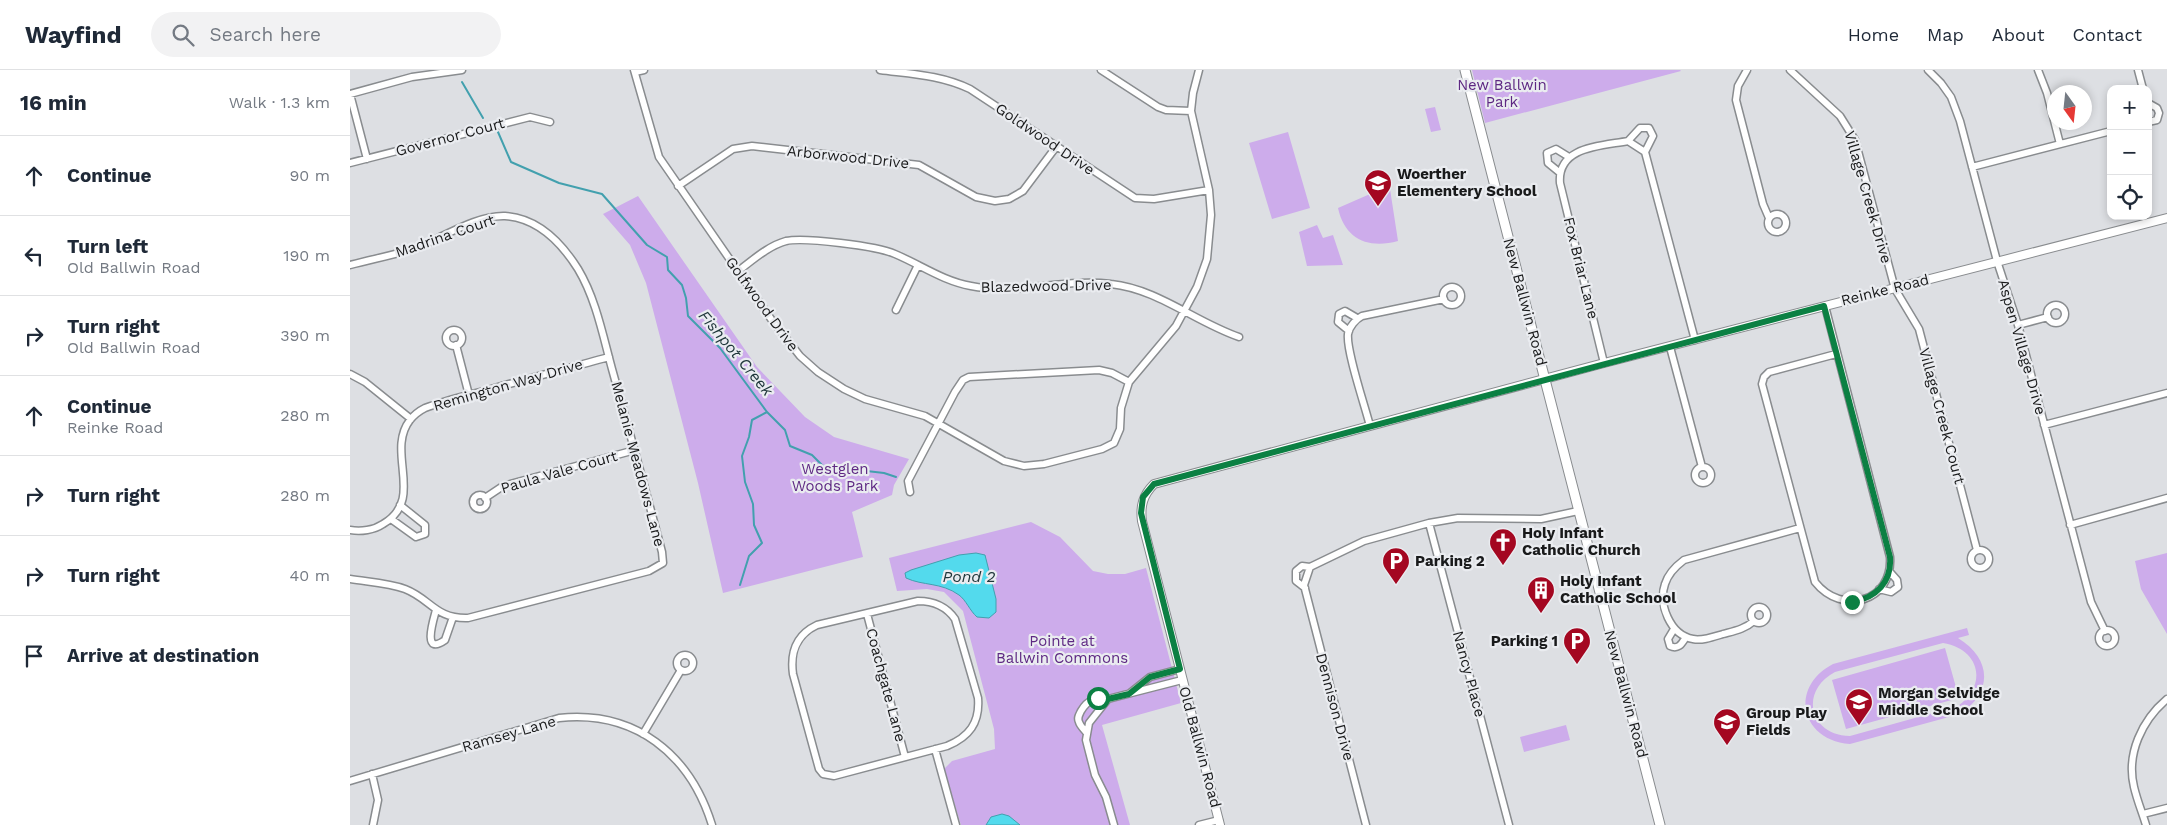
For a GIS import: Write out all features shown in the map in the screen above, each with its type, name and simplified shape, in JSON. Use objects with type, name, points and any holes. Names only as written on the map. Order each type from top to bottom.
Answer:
[{"type":"main road","name":"New Ballwin Road","points":[[1465,70],[1660,825]]},
{"type":"street","points":[[368,159],[350,94],[412,77],[462,70]]},
{"type":"street","points":[[634,71],[644,70]]},
{"type":"street","name":"Goldwood Drive","points":[[880,70],[927,75],[958,83],[988,100],[1056,147],[1136,198],[1154,199],[1209,190]]},
{"type":"street","points":[[1101,70],[1158,107],[1166,110],[1192,111]]},
{"type":"street","points":[[910,492],[908,481],[959,386],[970,377],[1099,370],[1112,373],[1129,382],[1165,340],[1185,312],[1207,259],[1211,228],[1209,190],[1192,111],[1193,93],[1200,70]]},
{"type":"street","points":[[1747,70],[1738,86],[1736,100],[1763,204],[1769,218]]},
{"type":"street","name":"Village Creek Drive","points":[[1790,70],[1840,116],[1855,140],[1895,288]]},
{"type":"street","name":"Aspen Village Drive","points":[[1928,70],[1951,97],[1960,121],[1997,261],[2018,324],[2091,602],[2104,631]]},
{"type":"street","points":[[2038,70],[2047,93],[2060,144]]},
{"type":"street","points":[[2138,70],[2142,85]]},
{"type":"street","name":"Golfwood Drive","points":[[634,71],[659,157],[678,186],[785,338],[818,372],[844,390],[865,399],[914,412],[939,423],[1004,460],[1024,466],[1044,464],[1114,443],[1119,434],[1120,408],[1129,382]]},
{"type":"street","points":[[2152,105],[2157,108],[2159,113],[2157,120],[2152,121]]},
{"type":"street","name":"Governor Court","points":[[350,163],[530,116],[550,122]]},
{"type":"street","points":[[1559,172],[1570,157],[1593,147],[1628,141],[1640,128],[1649,128],[1653,136],[1645,152],[1695,340]]},
{"type":"street","points":[[1972,167],[2107,132]]},
{"type":"street","points":[[1628,141],[1645,152]]},
{"type":"street","name":"Arborwood Drive","points":[[678,186],[732,149],[752,146],[913,164],[927,169],[982,199],[1002,200],[1016,196],[1028,186],[1056,147]]},
{"type":"street","name":"Fox Briar Lane","points":[[1570,157],[1556,149],[1548,153],[1548,163],[1559,172],[1560,183],[1604,363]]},
{"type":"street","name":"Madrina Court","points":[[350,265],[416,248],[471,224],[492,218],[502,216],[536,224],[554,238],[578,269],[594,306],[608,357]]},
{"type":"street","name":"Reinke Road","points":[[1546,380],[1604,363],[2167,218]]},
{"type":"street","name":"Blazedwood Drive","points":[[738,271],[769,249],[795,240],[883,250],[948,280],[984,288],[1085,282],[1124,286],[1152,294],[1210,326],[1239,338]]},
{"type":"street","points":[[896,310],[918,266]]},
{"type":"street","name":"Village Creek Court","points":[[1895,288],[1919,329],[1977,550]]},
{"type":"street","points":[[1370,426],[1350,351],[1349,331],[1357,318],[1382,311],[1444,299]]},
{"type":"street","points":[[1824,306],[1890,557],[1886,580],[1879,589],[1872,596],[1852,602],[1830,597],[1815,582],[1762,384],[1764,377],[1769,372],[1836,354]]},
{"type":"street","points":[[1349,331],[1338,322],[1339,314],[1345,311],[1357,318]]},
{"type":"street","points":[[2018,324],[2048,317]]},
{"type":"street","points":[[456,345],[469,395]]},
{"type":"street","points":[[1670,347],[1702,467]]},
{"type":"street","name":"Remington Way Drive","points":[[410,419],[425,409],[469,395],[608,357]]},
{"type":"street","name":"Melanie Meadows Lane","points":[[350,580],[390,585],[405,589],[436,610],[453,617],[468,618],[649,571],[663,563],[662,552],[635,450],[608,357]]},
{"type":"street","points":[[350,374],[365,382],[410,419],[401,446],[405,486],[400,505],[390,519],[380,526],[371,529],[350,530]]},
{"type":"street","name":"Old Ballwin Road","points":[[1220,823],[1142,521],[1141,506],[1148,490],[1154,484],[1163,480],[1546,380]]},
{"type":"street","points":[[2044,425],[2167,394]]},
{"type":"street","name":"Paula Vale Court","points":[[485,498],[503,486],[635,450]]},
{"type":"street","points":[[2070,525],[2167,498]]},
{"type":"street","points":[[390,519],[416,537],[425,534],[425,525],[400,505]]},
{"type":"street","name":"Dennison Drive","points":[[1305,588],[1296,581],[1296,571],[1302,566],[1310,567],[1364,541],[1428,523],[1458,518],[1541,518],[1578,511]]},
{"type":"street","name":"Nancy Place","points":[[1428,523],[1509,825]]},
{"type":"street","points":[[1754,621],[1746,628],[1704,639],[1686,637],[1674,629],[1667,613],[1664,591],[1666,580],[1678,564],[1692,557],[1800,528]]},
{"type":"street","name":"Dennison Drive","points":[[1310,567],[1304,581],[1305,588],[1366,825]]},
{"type":"street","points":[[1879,589],[1891,592],[1898,587],[1898,580],[1889,571]]},
{"type":"street","points":[[931,601],[944,608],[955,619],[976,689],[979,710],[977,720],[968,734],[954,743],[935,749],[834,776],[823,774],[819,769],[794,674],[792,653],[795,645],[805,632],[817,625],[868,614],[909,602],[931,601]]},
{"type":"street","points":[[436,610],[429,633],[430,638],[434,642],[440,643],[445,640],[453,617]]},
{"type":"street","name":"Coachgate Lane","points":[[868,614],[906,756]]},
{"type":"street","points":[[1674,629],[1668,639],[1670,646],[1680,646],[1686,637]]},
{"type":"street","points":[[1129,694],[1150,677],[1180,669]]},
{"type":"street","points":[[643,734],[681,670]]},
{"type":"street","points":[[1086,732],[1078,722],[1078,716],[1088,700],[1108,699],[1182,680]]},
{"type":"street","points":[[1108,699],[1093,716],[1086,732],[1086,740],[1095,775],[1106,797],[1114,825]]},
{"type":"street","points":[[2146,825],[2134,785],[2134,751],[2136,742],[2146,723],[2167,699]]},
{"type":"street","name":"Ramsey Lane","points":[[350,781],[559,718],[580,717],[606,720],[643,734],[666,750],[686,770],[702,800],[709,824]]},
{"type":"street","points":[[935,749],[956,825]]},
{"type":"street","points":[[372,774],[378,800],[373,825]]},
{"type":"street","points":[[2143,814],[2167,808]]},
{"type":"street","points":[[1199,825],[1220,823]]},
{"type":"green space","name":"New Ballwin Park","points":[[1472,70],[1680,70],[1681,71],[1485,123]]},
{"type":"green space","points":[[1435,107],[1441,130],[1431,132],[1425,109]]},
{"type":"green space","points":[[1288,132],[1310,208],[1272,219],[1249,143]]},
{"type":"green space","points":[[1386,187],[1390,189],[1398,241],[1377,244],[1360,240],[1346,228],[1338,208]]},
{"type":"green space","name":"Westglen Woods Park","points":[[638,196],[757,367],[805,417],[834,437],[909,459],[894,485],[892,495],[852,512],[863,557],[723,593],[698,483],[646,283],[630,245],[603,214]]},
{"type":"green space","points":[[1317,225],[1323,238],[1333,235],[1343,265],[1307,266],[1299,232]]},
{"type":"green space","name":"Pointe at Ballwin Commons","points":[[1031,522],[1060,537],[1093,571],[1108,574],[1125,574],[1146,568],[1181,703],[1102,725],[1130,825],[961,825],[944,769],[952,761],[995,749],[994,729],[963,611],[944,592],[927,589],[897,591],[889,558]]},
{"type":"green space","points":[[2167,553],[2167,634],[2141,589],[2135,561]]},
{"type":"green space","points":[[1967,628],[1969,635],[1958,638],[1969,646],[1982,665],[1983,686],[1971,705],[1960,714],[1850,744],[1833,740],[1820,733],[1811,723],[1806,711],[1806,698],[1810,686],[1819,674],[1833,664]],"holes":[[[1943,643],[1965,652],[1972,660],[1976,669],[1974,688],[1958,706],[1850,736],[1836,734],[1825,728],[1818,720],[1814,711],[1813,700],[1816,690],[1824,680],[1835,672]]]},
{"type":"green space","points":[[1945,648],[1959,698],[1846,729],[1832,680]]},
{"type":"green space","points":[[1566,725],[1570,740],[1524,752],[1520,737]]},
{"type":"water","name":"Pond 2","points":[[976,553],[985,555],[996,599],[996,612],[989,618],[977,617],[961,597],[946,588],[906,578],[905,573],[911,570],[959,555]]},
{"type":"water","points":[[1002,814],[1009,816],[1020,825],[986,825],[991,817]]},
{"type":"waterway","points":[[462,82],[483,118]]},
{"type":"waterway","name":"Fishpot Creek","points":[[498,132],[511,162],[559,183],[602,194],[647,245],[667,257],[668,270],[682,285],[688,316],[720,348],[767,412],[785,430],[790,446],[812,455],[823,466],[884,473],[896,477]]},
{"type":"waterway","points":[[740,585],[749,556],[762,543],[754,525],[753,504],[745,482],[742,456],[749,437],[752,420],[767,412]]},
{"type":"place","name":"Woerther Elementery School","points":[[1378,207]]},
{"type":"place","name":"Holy Infant Catholic Church","points":[[1503,566]]},
{"type":"place","name":"Parking 2","points":[[1396,585]]},
{"type":"place","name":"Holy Infant Catholic School","points":[[1541,614]]},
{"type":"place","name":"Parking 1","points":[[1577,665]]},
{"type":"place","name":"Morgan Selvidge Middle School","points":[[1859,726]]},
{"type":"place","name":"Group Play Fields","points":[[1727,746]]},
{"type":"route","points":[[1098,698],[1108,699],[1129,694],[1150,677],[1180,669],[1142,521],[1141,506],[1143,497],[1154,484],[1163,480],[1824,306],[1890,557],[1890,567],[1884,584],[1872,596],[1852,602]]}]
